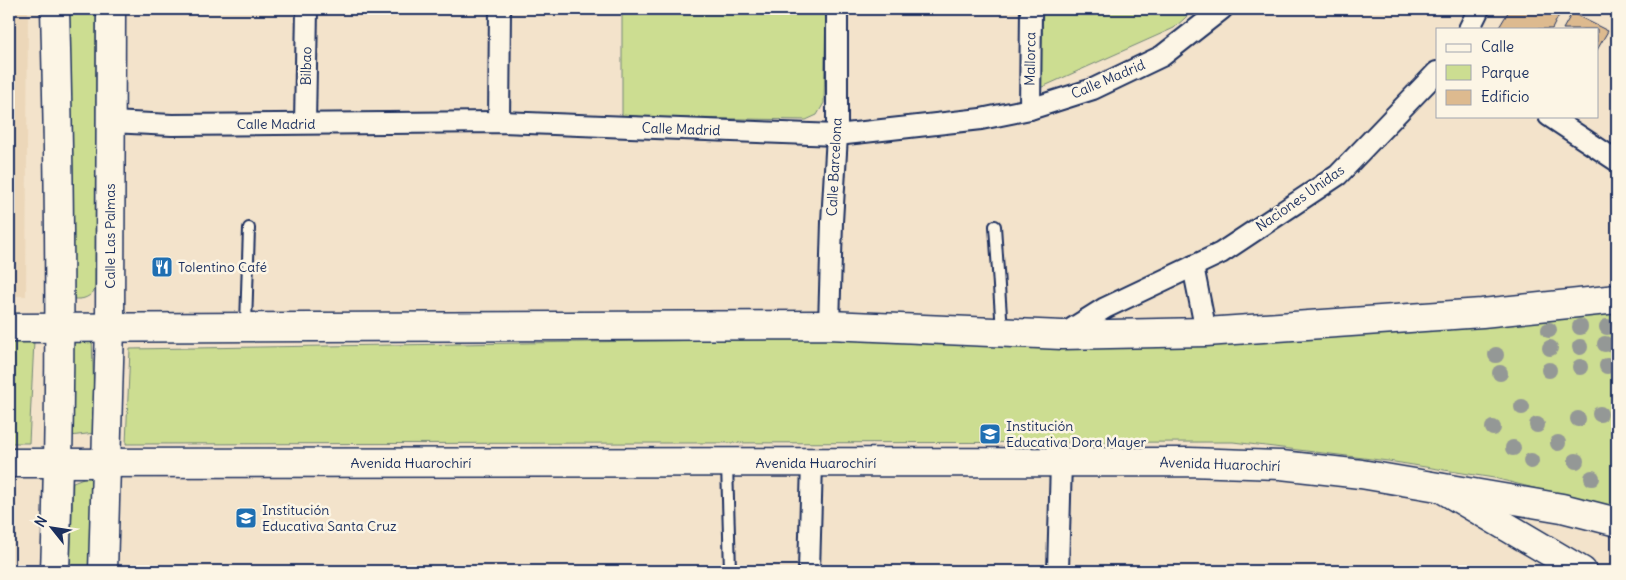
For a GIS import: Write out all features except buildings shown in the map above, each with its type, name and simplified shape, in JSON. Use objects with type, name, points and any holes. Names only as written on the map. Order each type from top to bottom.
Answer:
[{"type":"main road","points":[[55,9],[60,327],[59,464],[55,571]]},
{"type":"main road","name":"Calle Las Palmas","points":[[103,571],[110,327],[111,9]]},
{"type":"main road","points":[[9,328],[829,325],[1062,334],[1206,332],[1482,313],[1617,300]]},
{"type":"main road","name":"Avenida Huarochirí","points":[[9,463],[1189,462],[1281,465],[1361,474],[1562,508],[1617,522]]},
{"type":"main road","points":[[1441,488],[1582,571]]},
{"type":"street","name":"Bilbao","points":[[305,124],[307,9]]},
{"type":"street","points":[[499,122],[500,9]]},
{"type":"street","name":"Calle Barcelona","points":[[829,325],[837,135],[837,9]]},
{"type":"street","name":"Mallorca","points":[[1030,109],[1031,9]]},
{"type":"street","name":"Calle Madrid","points":[[111,122],[172,124],[499,122],[837,135],[981,120],[1030,109],[1093,89],[1162,56],[1222,9]]},
{"type":"street","points":[[1469,28],[1479,9]]},
{"type":"street","name":"Naciones Unidas","points":[[1062,334],[1105,308],[1221,253],[1338,175],[1436,73]]},
{"type":"street","points":[[1552,118],[1617,161]]},
{"type":"street","points":[[1193,266],[1206,332]]},
{"type":"street","points":[[1058,571],[1061,462]]},
{"type":"street","points":[[809,571],[812,463]]},
{"type":"lane","points":[[995,226],[1002,332]]},
{"type":"lane","points":[[246,326],[249,228]]},
{"type":"lane","points":[[727,463],[730,571]]},
{"type":"shaded area","points":[[9,9],[28,9],[26,296],[9,296]]},
{"type":"green space","points":[[68,9],[96,9],[95,290],[89,296],[80,299],[68,298]]},
{"type":"green space","points":[[622,9],[826,9],[824,103],[817,115],[806,120],[622,117]]},
{"type":"green space","points":[[1043,9],[1195,9],[1174,28],[1040,88]]},
{"type":"green space","points":[[1617,311],[1617,509],[1494,478],[1388,461],[1233,442],[126,444],[130,349],[1369,330]]},
{"type":"green space","points":[[68,334],[92,335],[95,433],[70,436]]},
{"type":"green space","points":[[9,341],[34,341],[29,443],[9,443]]},
{"type":"green space","points":[[86,477],[92,477],[93,571],[70,571],[73,482]]},
{"type":"place","name":"Tolentino Café","points":[[162,267]]},
{"type":"place","name":"Institución Educativa Dora Mayer","points":[[990,434]]},
{"type":"place","name":"Institución Educativa Santa Cruz","points":[[246,518]]}]
